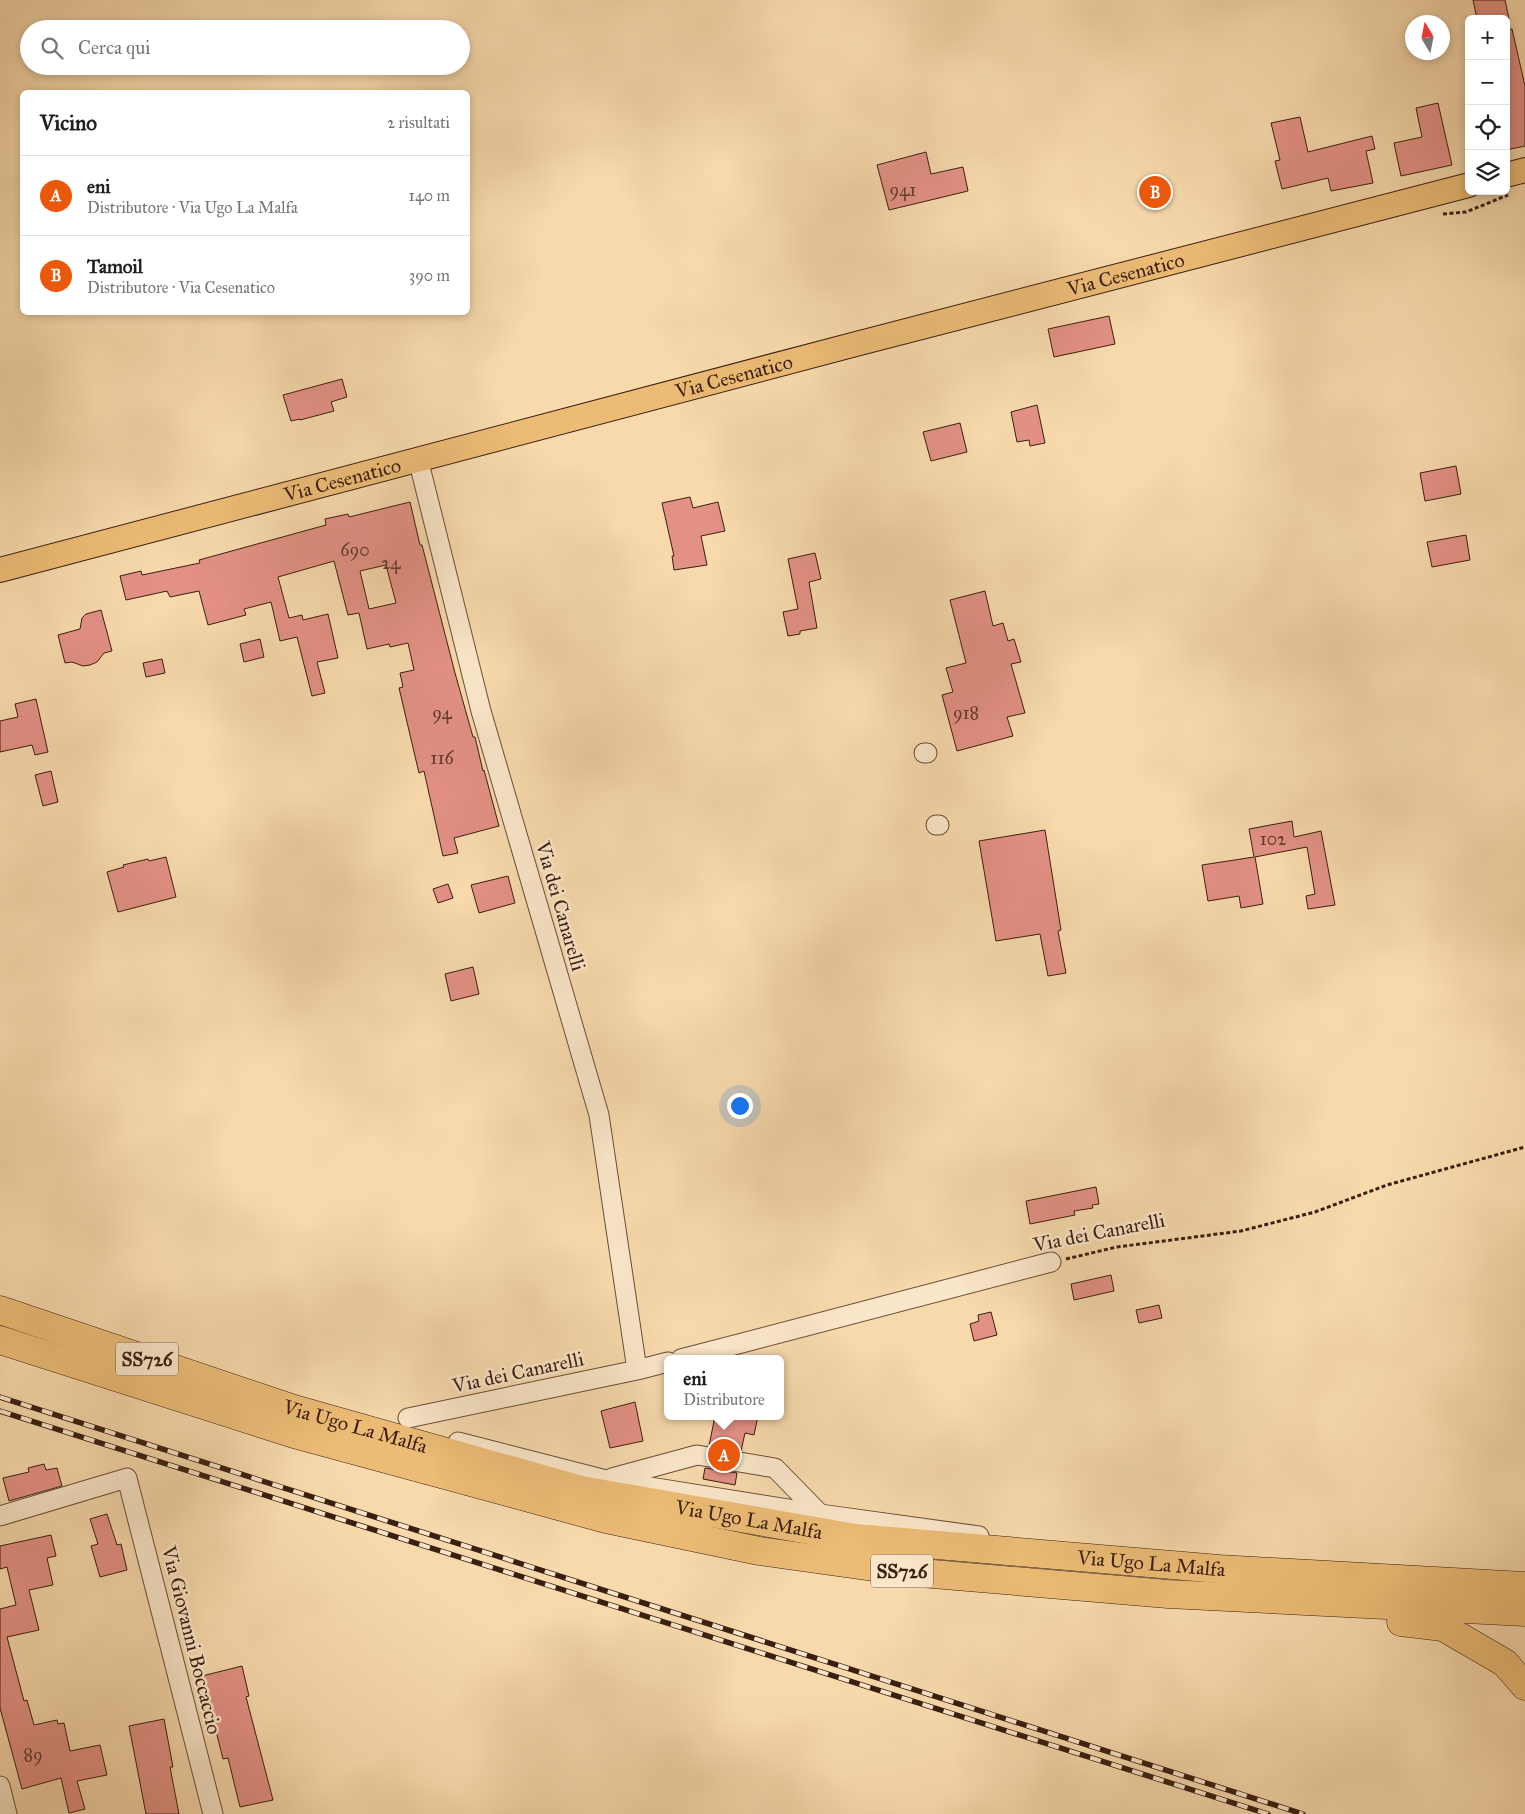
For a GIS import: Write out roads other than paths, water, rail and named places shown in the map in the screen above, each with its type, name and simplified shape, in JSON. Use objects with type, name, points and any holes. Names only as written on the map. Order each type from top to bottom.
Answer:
[{"type":"highway","name":"Via Ugo La Malfa","points":[[0,1310],[294,1409],[410,1430],[581,1490],[855,1538],[1218,1569],[1525,1586]]},
{"type":"highway","name":"Via Ugo La Malfa","points":[[0,1340],[294,1434],[606,1519],[760,1551],[909,1572],[1168,1594],[1525,1612]]},
{"type":"highway","points":[[1452,1582],[1525,1568]]},
{"type":"highway","points":[[1168,1594],[1216,1610],[1364,1618],[1443,1627],[1505,1663],[1525,1686]]},
{"type":"main road","points":[[1510,174],[1525,170]]},
{"type":"main road","name":"Via Cesenatico","points":[[0,570],[1465,186]]},
{"type":"street","name":"Via dei Canarelli","points":[[418,459],[481,711],[599,1114],[637,1370]]},
{"type":"street","name":"Via dei Canarelli","points":[[696,1355],[1051,1262]]},
{"type":"street","name":"Via dei Canarelli","points":[[410,1430],[664,1363]]},
{"type":"street","points":[[410,1430],[606,1480],[820,1514],[979,1536],[1002,1550]]},
{"type":"street","points":[[606,1480],[696,1455],[775,1468],[820,1514]]},
{"type":"street","name":"Via Giovanni Boccaccio","points":[[0,1516],[126,1478],[214,1814]]},
{"type":"street","points":[[0,1786],[8,1814]]},
{"type":"railway","points":[[0,1397],[1303,1814]]},
{"type":"railway","points":[[0,1411],[1268,1814]]},
{"type":"place","name":"Tamoil","points":[[1155,192]]},
{"type":"place","name":"eni","points":[[724,1455]]}]
